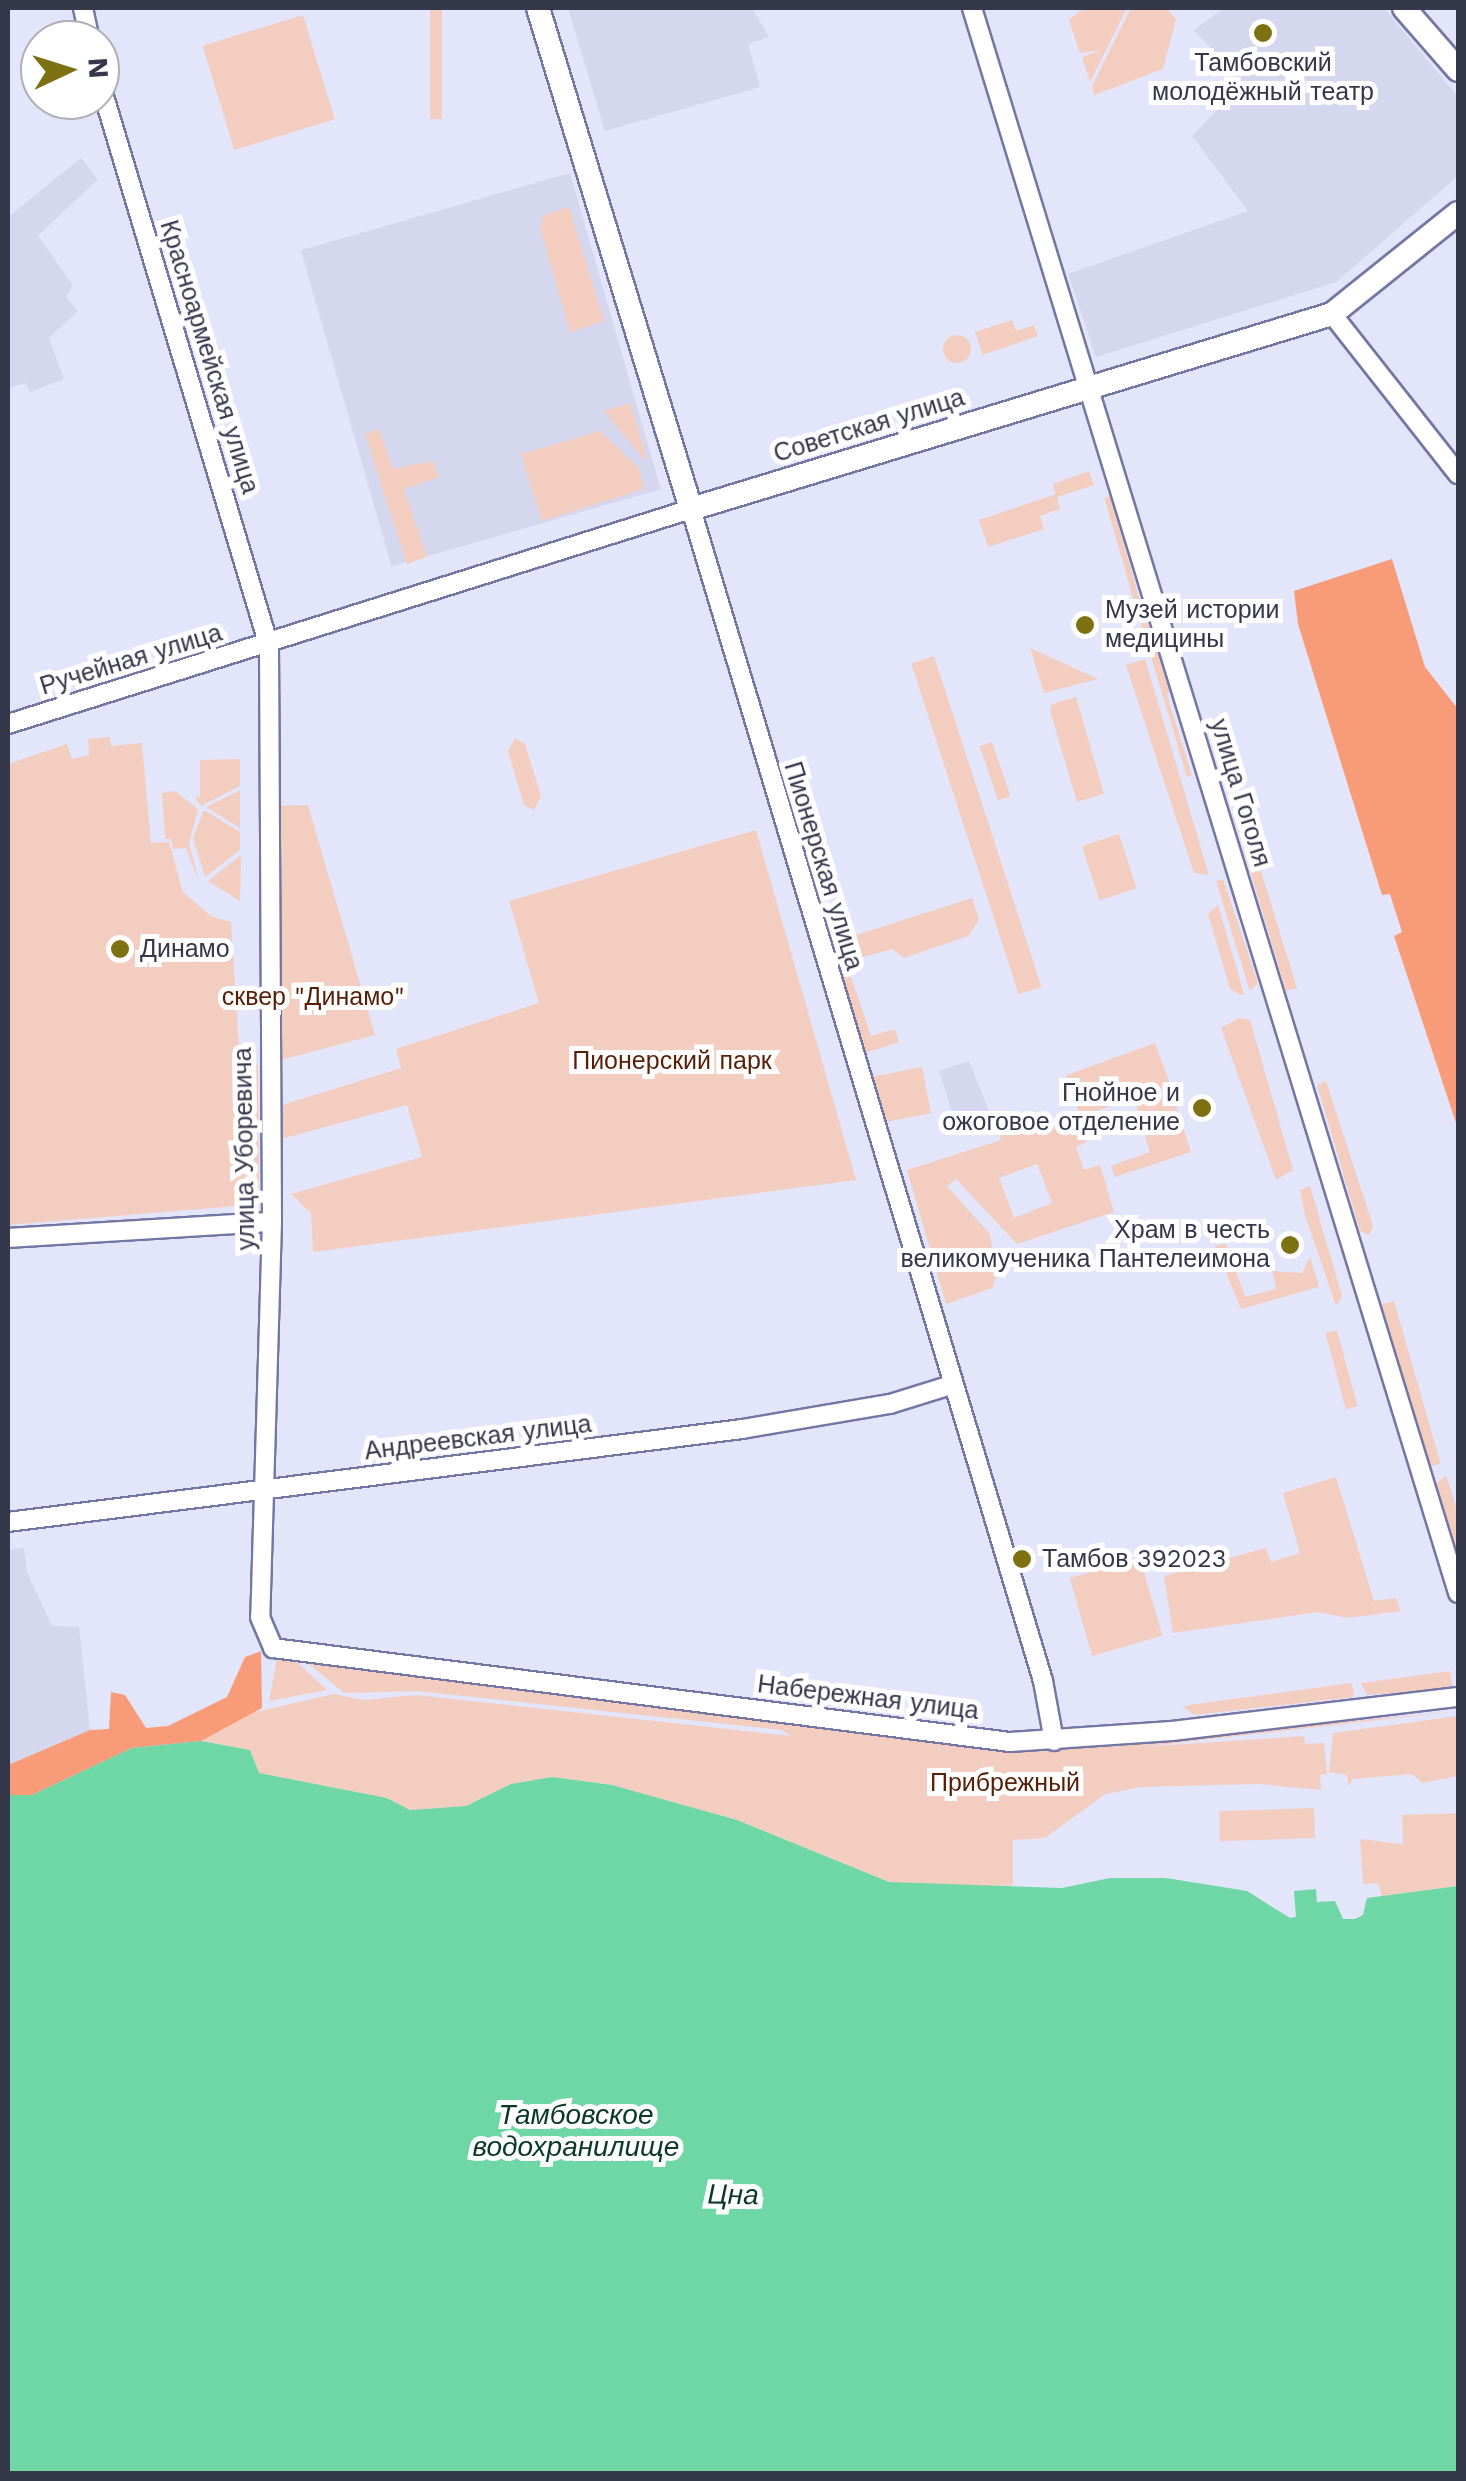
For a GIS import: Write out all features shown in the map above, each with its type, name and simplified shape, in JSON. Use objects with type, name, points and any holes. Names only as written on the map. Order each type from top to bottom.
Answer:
[{"type":"main road","name":"Пионерская улица","points":[[538,8],[691,508]]},
{"type":"main road","points":[[1404,8],[1458,70]]},
{"type":"main road","name":"Советская улица","points":[[691,508],[1332,314],[1458,213]]},
{"type":"street","name":"улица Гоголя","points":[[972,8],[1458,1593]]},
{"type":"street","name":"Красноармейская улица","points":[[111,120],[269,646]]},
{"type":"street","points":[[1332,314],[1458,474]]},
{"type":"street","name":"Советская улица","points":[[269,646],[691,508]]},
{"type":"street","name":"Пионерская улица","points":[[691,508],[951,1386],[1043,1681],[1054,1741]]},
{"type":"street","name":"Ручейная улица","points":[[8,724],[269,646]]},
{"type":"street","name":"улица Уборевича","points":[[269,646],[272,1222],[260,1617],[273,1648]]},
{"type":"street","points":[[8,1238],[272,1222]]},
{"type":"street","name":"Андреевская улица","points":[[8,1522],[742,1429],[890,1404],[951,1386]]},
{"type":"street","name":"Набережная улица","points":[[273,1648],[1010,1742],[1054,1741],[1458,1697]]},
{"type":"shaded area","points":[[568,8],[752,8],[769,37],[748,44],[760,87],[605,131]]},
{"type":"shaded area","points":[[1224,8],[1384,8],[1458,97],[1458,176],[1336,282],[1096,357],[1068,274],[1248,211],[1192,136],[1243,83],[1194,30]]},
{"type":"shaded area","points":[[81,158],[98,179],[38,236],[73,285],[66,297],[78,311],[49,338],[64,379],[30,392],[25,383],[8,388],[8,217]]},
{"type":"shaded area","points":[[570,173],[661,489],[392,566],[301,250]]},
{"type":"shaded area","points":[[1392,559],[1425,667],[1458,709],[1458,1129],[1394,936],[1402,932],[1390,894],[1382,895],[1298,624],[1294,591]]},
{"type":"shaded area","points":[[969,1061],[990,1114],[970,1121],[967,1114],[954,1118],[939,1071]]},
{"type":"shaded area","points":[[24,1548],[27,1572],[52,1626],[79,1627],[90,1730],[8,1765],[8,1550]]},
{"type":"shaded area","points":[[261,1651],[262,1708],[201,1741],[132,1748],[32,1795],[8,1795],[8,1765],[90,1730],[109,1729],[111,1692],[125,1695],[146,1728],[168,1726],[227,1697],[245,1657]]},
{"type":"green space","points":[[430,8],[442,8],[442,119],[430,119]]},
{"type":"green space","points":[[1084,8],[1127,8],[1090,82],[1082,57],[1101,50],[1080,53],[1069,20]]},
{"type":"green space","points":[[1131,8],[1166,8],[1176,19],[1163,69],[1094,95],[1092,86]]},
{"type":"green space","points":[[303,15],[335,119],[234,150],[203,46]]},
{"type":"green space","points":[[569,207],[604,321],[570,332],[540,228],[544,215]]},
{"type":"green space","points":[[1012,320],[1016,331],[1034,325],[1038,336],[983,355],[975,332]]},
{"type":"green space","points":[[957,335],[967,339],[971,349],[967,359],[957,363],[947,359],[943,349],[947,339]]},
{"type":"green space","points":[[630,403],[647,459],[645,460],[604,411]]},
{"type":"green space","points":[[379,429],[393,469],[433,461],[439,477],[404,489],[427,557],[407,564],[365,434]]},
{"type":"green space","points":[[600,431],[638,467],[644,489],[542,521],[521,454]]},
{"type":"green space","points":[[1089,471],[1094,485],[1057,497],[1060,509],[1040,516],[1044,529],[988,547],[979,520],[1056,494],[1053,484]]},
{"type":"green space","points":[[1110,496],[1141,606],[1136,607],[1104,498]]},
{"type":"green space","points":[[1144,611],[1171,688],[1167,695],[1192,775],[1187,777],[1138,613]]},
{"type":"green space","points":[[1030,648],[1098,679],[1044,693]]},
{"type":"green space","points":[[934,656],[1042,987],[1019,994],[911,663]]},
{"type":"green space","points":[[1145,659],[1209,875],[1194,873],[1126,665]]},
{"type":"green space","points":[[1076,697],[1104,794],[1077,802],[1050,711],[1052,704]]},
{"type":"green space","points":[[1218,733],[1238,795],[1230,798],[1209,736]]},
{"type":"green space","name":"Динамо","points":[[110,737],[111,746],[142,743],[151,843],[169,842],[183,892],[211,916],[231,922],[249,1205],[8,1225],[8,764],[67,744],[72,759],[89,755],[88,739]]},
{"type":"green space","points":[[515,738],[525,744],[541,796],[534,810],[524,805],[508,751]]},
{"type":"green space","points":[[992,742],[1011,796],[998,800],[980,746]]},
{"type":"green space","points":[[240,759],[240,786],[201,806],[195,797],[200,797],[200,760]]},
{"type":"green space","points":[[240,790],[240,828],[206,807]]},
{"type":"green space","points":[[175,791],[198,809],[189,843],[199,882],[186,848],[173,849],[171,839],[165,839],[162,793]]},
{"type":"green space","name":"сквер \"Динамо\"","points":[[308,805],[375,1035],[266,1064],[268,806]]},
{"type":"green space","points":[[204,810],[240,832],[240,850],[205,877],[193,838]]},
{"type":"green space","points":[[1242,810],[1297,988],[1286,991],[1233,814]]},
{"type":"green space","name":"Пионерский парк","points":[[756,830],[856,1180],[313,1252],[311,1213],[291,1194],[422,1157],[407,1105],[277,1140],[276,1107],[401,1068],[396,1049],[539,1003],[509,901]]},
{"type":"green space","points":[[1119,834],[1137,888],[1100,900],[1082,846]]},
{"type":"green space","points":[[241,855],[240,901],[208,881]]},
{"type":"green space","points":[[1223,879],[1258,983],[1250,991],[1216,881]]},
{"type":"green space","points":[[972,898],[979,920],[968,936],[904,958],[892,949],[838,964],[826,925],[846,919],[853,936]]},
{"type":"green space","points":[[1218,905],[1244,994],[1241,995],[1230,989],[1208,914]]},
{"type":"green space","points":[[840,974],[851,977],[871,1036],[895,1029],[899,1042],[865,1053]]},
{"type":"green space","points":[[1239,1018],[1250,1020],[1293,1170],[1276,1180],[1221,1028]]},
{"type":"green space","points":[[1155,1043],[1170,1084],[1081,1117],[1066,1075]]},
{"type":"green space","points":[[258,1065],[259,1191],[256,1192],[248,1066]]},
{"type":"green space","points":[[922,1067],[931,1113],[882,1123],[873,1077]]},
{"type":"green space","points":[[1326,1081],[1373,1226],[1369,1235],[1360,1231],[1317,1085]]},
{"type":"green space","points":[[1171,1090],[1191,1152],[1115,1177],[1111,1166],[1150,1152],[1135,1102]]},
{"type":"green space","points":[[1015,1116],[1021,1134],[1077,1116],[1086,1142],[1076,1147],[1084,1170],[1100,1165],[1114,1212],[1017,1244],[956,1179],[947,1186],[989,1233],[998,1271],[992,1288],[946,1304],[907,1170],[1001,1140],[996,1122]],"holes":[[[1037,1164],[1052,1203],[1014,1218],[999,1178]]]},
{"type":"green space","points":[[1310,1186],[1342,1296],[1336,1306],[1305,1215],[1300,1190]]},
{"type":"green space","points":[[1226,1244],[1245,1297],[1276,1289],[1272,1271],[1302,1273],[1310,1257],[1319,1287],[1241,1309],[1215,1246]]},
{"type":"green space","points":[[1394,1301],[1441,1463],[1428,1467],[1382,1305]]},
{"type":"green space","points":[[1337,1330],[1357,1406],[1346,1409],[1325,1333]]},
{"type":"green space","points":[[1446,1475],[1458,1513],[1458,1556],[1435,1485]]},
{"type":"green space","points":[[1336,1477],[1374,1601],[1396,1598],[1401,1611],[1348,1618],[1318,1612],[1173,1633],[1164,1576],[1266,1548],[1271,1562],[1300,1553],[1283,1493]]},
{"type":"green space","points":[[1140,1558],[1162,1636],[1092,1656],[1070,1578]]},
{"type":"green space","points":[[277,1659],[298,1663],[327,1690],[269,1701]]},
{"type":"green space","name":"Прибрежный","points":[[308,1663],[1035,1751],[1458,1711],[1141,1747],[1304,1736],[1305,1744],[1324,1743],[1327,1774],[1320,1775],[1321,1790],[1258,1784],[1141,1787],[1105,1794],[1045,1838],[1013,1840],[1013,1885],[954,1888],[889,1882],[737,1820],[612,1785],[552,1777],[511,1784],[466,1806],[410,1810],[387,1798],[259,1773],[250,1750],[201,1741],[238,1716],[334,1694],[364,1700],[416,1695],[791,1736],[782,1730],[417,1691],[344,1693]]},
{"type":"green space","points":[[1450,1671],[1453,1688],[1367,1695],[1361,1683]]},
{"type":"green space","points":[[1352,1683],[1354,1697],[1194,1715],[1182,1706]]},
{"type":"green space","points":[[1458,1716],[1458,1776],[1422,1783],[1412,1774],[1353,1779],[1348,1786],[1347,1775],[1329,1772],[1333,1733]]},
{"type":"green space","points":[[1314,1808],[1315,1838],[1220,1841],[1219,1811]]},
{"type":"green space","points":[[1458,1813],[1458,1886],[1382,1896],[1378,1883],[1363,1884],[1360,1839],[1403,1844],[1402,1815]]},
{"type":"water","name":"Тамбовское водохранилище","points":[[201,1741],[250,1750],[259,1773],[387,1798],[410,1810],[466,1806],[511,1784],[552,1777],[612,1785],[737,1820],[889,1882],[1062,1888],[1110,1878],[1166,1878],[1247,1891],[1290,1918],[1296,1917],[1294,1891],[1316,1889],[1317,1902],[1335,1901],[1343,1919],[1363,1915],[1367,1898],[1458,1886],[1458,2473],[8,2473],[8,1795],[32,1795],[132,1748]]},
{"type":"place","name":"Тамбовский молодёжный театр","points":[[1263,33]]},
{"type":"place","name":"Музей истории медицины","points":[[1085,625]]},
{"type":"place","name":"Динамо","points":[[120,949]]},
{"type":"place","name":"Гнойное и ожоговое отделение","points":[[1202,1108]]},
{"type":"place","name":"Храм в честь великомученика Пантелеимона","points":[[1290,1245]]},
{"type":"place","name":"Тамбов 392023","points":[[1022,1559]]},
{"type":"water label","name":"Цна","points":[[733,2195]]}]
